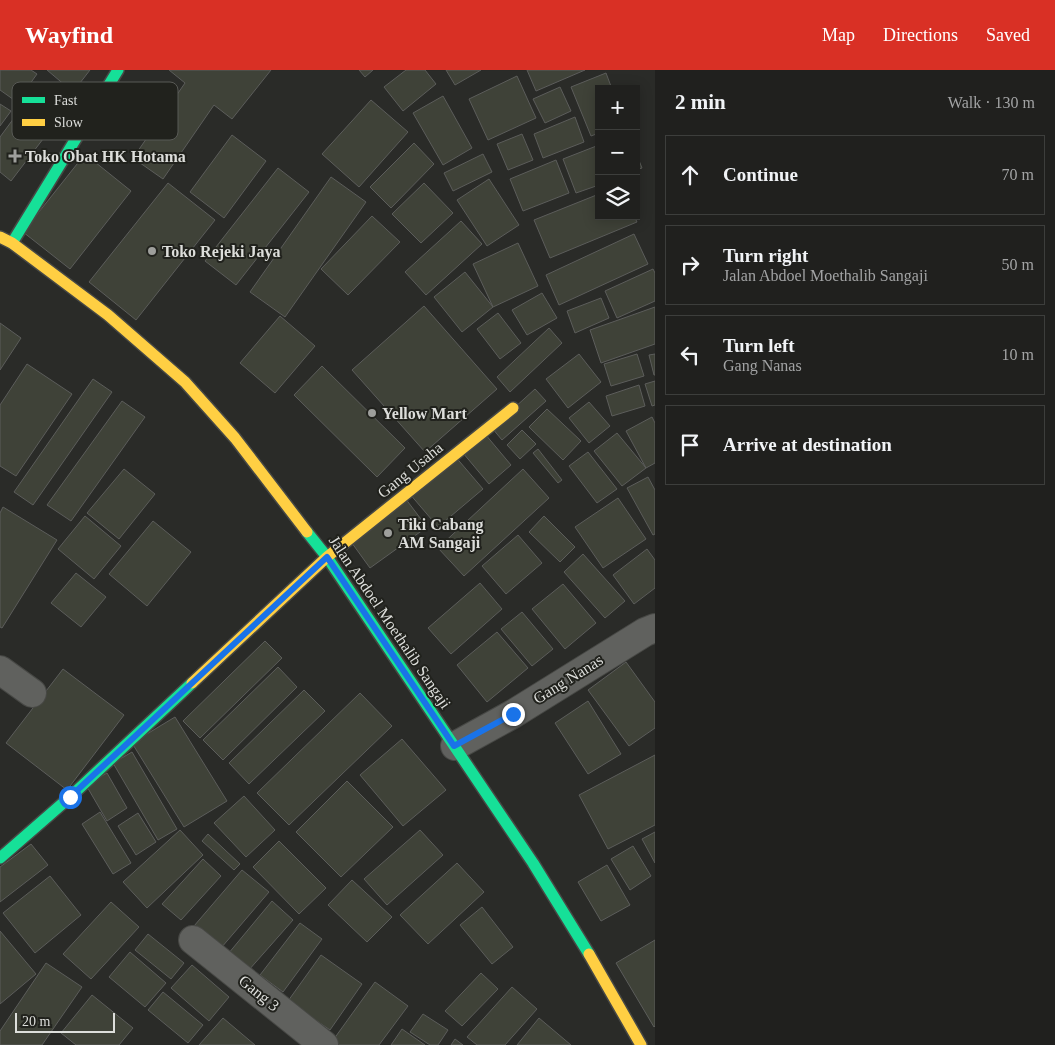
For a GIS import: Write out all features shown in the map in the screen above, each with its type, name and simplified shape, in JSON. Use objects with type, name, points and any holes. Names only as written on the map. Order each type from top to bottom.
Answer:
[{"type":"street","points":[[111,82],[118,70]]},
{"type":"street","points":[[12,243],[75,140]]},
{"type":"street","name":"Jalan Abdoel Moethalib Sangaji","points":[[0,236],[108,315],[185,382],[236,438],[327,557],[454,746],[567,916],[641,1045]]},
{"type":"street","name":"Gang Usaha","points":[[0,858],[70,797],[327,557],[513,408]]},
{"type":"street","name":"Gang Nanas","points":[[454,746],[513,714],[645,632],[655,628]]},
{"type":"street","points":[[0,670],[32,693]]},
{"type":"street","name":"Gang 3","points":[[193,940],[324,1045]]},
{"type":"building","points":[[0,70],[31,70],[37,74],[31,82],[12,82],[12,98],[0,90]]},
{"type":"building","points":[[47,70],[90,70],[81,82],[61,82]]},
{"type":"building","points":[[169,70],[271,70],[232,119],[214,105],[163,179],[133,158],[145,140],[178,140],[178,93],[185,83]]},
{"type":"building","points":[[359,70],[373,70],[365,77]]},
{"type":"building","points":[[406,70],[425,70],[436,84],[403,111],[384,87]]},
{"type":"building","points":[[446,70],[481,70],[455,85]]},
{"type":"building","points":[[527,70],[585,70],[536,91]]},
{"type":"building","points":[[606,73],[610,85],[595,85],[595,134],[591,136],[571,87]]},
{"type":"building","points":[[517,76],[536,118],[488,140],[469,99]]},
{"type":"building","points":[[560,87],[571,111],[545,123],[533,99]]},
{"type":"building","points":[[443,96],[472,148],[443,165],[413,113]]},
{"type":"building","points":[[371,100],[408,132],[359,187],[322,154]]},
{"type":"building","points":[[0,104],[11,111],[0,126]]},
{"type":"building","points":[[575,117],[584,142],[543,158],[534,134]]},
{"type":"building","name":"Toko Obat HK Hotama","points":[[12,121],[12,140],[42,140],[11,181],[0,172],[0,137]]},
{"type":"building","points":[[522,134],[533,160],[508,170],[497,144]]},
{"type":"building","points":[[232,135],[266,161],[224,218],[190,192]]},
{"type":"building","points":[[414,143],[434,164],[391,208],[370,187]]},
{"type":"building","points":[[595,147],[595,186],[576,193],[563,159]]},
{"type":"building","points":[[85,154],[131,191],[70,269],[23,232]]},
{"type":"building","points":[[483,154],[492,172],[453,191],[444,173]]},
{"type":"building","points":[[556,160],[569,193],[523,211],[510,179]]},
{"type":"building","points":[[278,168],[309,192],[236,285],[205,261]]},
{"type":"building","points":[[331,177],[366,202],[285,317],[250,292]]},
{"type":"building","points":[[489,179],[519,225],[487,246],[457,200]]},
{"type":"building","name":"Toko Rejeki Jaya","points":[[168,183],[215,220],[136,320],[89,282]]},
{"type":"building","points":[[424,183],[453,213],[421,243],[392,214]]},
{"type":"building","points":[[595,196],[595,220],[636,220],[637,222],[550,258],[534,220]]},
{"type":"building","points":[[372,216],[400,242],[348,295],[321,269]]},
{"type":"building","points":[[461,221],[482,244],[426,295],[405,272]]},
{"type":"building","points":[[634,234],[648,264],[559,305],[546,275]]},
{"type":"building","points":[[518,243],[538,286],[493,307],[473,264]]},
{"type":"building","points":[[653,269],[655,273],[655,301],[617,318],[605,291]]},
{"type":"building","points":[[465,272],[493,307],[462,332],[434,297]]},
{"type":"building","points":[[542,293],[557,318],[527,335],[512,310]]},
{"type":"building","points":[[601,298],[609,318],[575,333],[567,311]]},
{"type":"building","points":[[424,306],[497,389],[425,452],[352,370]]},
{"type":"building","points":[[655,307],[655,344],[601,363],[590,330]]},
{"type":"building","points":[[498,313],[521,343],[500,359],[477,329]]},
{"type":"building","points":[[280,316],[315,346],[275,393],[240,363]]},
{"type":"building","points":[[0,323],[21,338],[0,370]]},
{"type":"building","points":[[549,328],[562,343],[510,392],[497,377]]},
{"type":"building","points":[[579,354],[601,382],[568,408],[546,379]]},
{"type":"building","points":[[637,354],[644,376],[611,386],[604,364]]},
{"type":"building","points":[[655,354],[655,375],[654,375],[649,355]]},
{"type":"building","points":[[27,364],[72,394],[16,476],[0,466],[0,405]]},
{"type":"building","points":[[322,366],[405,448],[377,477],[294,395]]},
{"type":"building","points":[[93,379],[112,392],[33,505],[14,492]]},
{"type":"building","points":[[655,381],[655,405],[652,406],[645,384]]},
{"type":"building","points":[[639,385],[645,406],[612,416],[606,396]]},
{"type":"building","points":[[535,389],[546,401],[502,440],[492,428]]},
{"type":"building","points":[[122,401],[145,417],[71,521],[47,505]]},
{"type":"building","points":[[589,402],[610,426],[589,443],[569,418]]},
{"type":"building","points":[[547,409],[581,441],[563,460],[529,427]]},
{"type":"building","points":[[652,417],[655,423],[655,463],[646,468],[626,431]]},
{"type":"building","points":[[522,430],[536,444],[520,459],[507,445]]},
{"type":"building","points":[[617,433],[646,468],[622,486],[594,451]]},
{"type":"building","points":[[485,434],[511,465],[489,484],[463,453]]},
{"type":"building","points":[[538,449],[562,480],[558,483],[533,453]]},
{"type":"building","points":[[588,452],[617,489],[597,503],[569,466]]},
{"type":"building","points":[[454,455],[483,489],[438,527],[409,493]]},
{"type":"building","points":[[124,469],[155,494],[119,539],[87,513]]},
{"type":"building","points":[[523,469],[549,498],[464,576],[438,548]]},
{"type":"building","points":[[648,477],[655,490],[655,534],[653,535],[627,488]]},
{"type":"building","name":"Tiki Cabang AM Sangaji","points":[[405,498],[427,527],[370,568],[349,539]]},
{"type":"building","points":[[618,498],[646,539],[603,568],[575,527]]},
{"type":"building","points":[[3,507],[57,540],[2,628],[0,627],[0,513]]},
{"type":"building","points":[[85,516],[121,546],[94,579],[58,549]]},
{"type":"building","points":[[544,516],[575,547],[560,562],[529,532]]},
{"type":"building","points":[[153,521],[191,552],[147,606],[109,574]]},
{"type":"building","points":[[518,535],[542,563],[506,594],[482,566]]},
{"type":"building","points":[[647,549],[655,560],[655,588],[634,604],[613,575]]},
{"type":"building","points":[[583,554],[625,601],[605,618],[564,572]]},
{"type":"building","points":[[76,573],[106,597],[81,627],[51,603]]},
{"type":"building","points":[[480,583],[502,609],[451,654],[428,628]]},
{"type":"building","points":[[563,584],[596,623],[565,649],[532,609]]},
{"type":"building","points":[[522,612],[553,649],[532,666],[501,629]]},
{"type":"building","points":[[497,632],[528,668],[487,702],[457,665]]},
{"type":"building","points":[[265,641],[282,658],[200,738],[183,721]]},
{"type":"building","points":[[626,662],[655,702],[655,728],[629,746],[588,690]]},
{"type":"building","points":[[278,667],[297,687],[223,760],[203,740]]},
{"type":"building","points":[[63,669],[124,715],[67,790],[6,743]]},
{"type":"building","points":[[304,690],[325,711],[249,784],[229,763]]},
{"type":"building","points":[[360,693],[392,726],[289,825],[257,793]]},
{"type":"building","points":[[588,701],[621,754],[588,774],[555,723]]},
{"type":"building","points":[[175,717],[227,801],[184,827],[132,743]]},
{"type":"building","points":[[402,739],[446,790],[403,826],[360,775]]},
{"type":"building","points":[[132,752],[177,829],[158,840],[113,763]]},
{"type":"building","points":[[655,755],[655,825],[608,849],[579,795]]},
{"type":"building","points":[[107,773],[127,808],[107,821],[86,785]]},
{"type":"building","points":[[347,781],[393,827],[341,877],[296,832]]},
{"type":"building","points":[[244,796],[275,830],[246,857],[214,823]]},
{"type":"building","points":[[100,812],[131,863],[113,874],[82,824]]},
{"type":"building","points":[[138,813],[156,842],[136,855],[118,826]]},
{"type":"building","points":[[180,830],[203,855],[147,908],[123,882]]},
{"type":"building","points":[[420,830],[443,855],[387,905],[364,879]]},
{"type":"building","points":[[655,832],[655,863],[642,839]]},
{"type":"building","points":[[208,834],[240,864],[234,870],[202,841]]},
{"type":"building","points":[[279,841],[326,888],[299,914],[253,867]]},
{"type":"building","points":[[31,844],[48,865],[0,902],[0,867]]},
{"type":"building","points":[[633,846],[651,876],[630,890],[611,859]]},
{"type":"building","points":[[203,859],[221,876],[181,920],[162,904]]},
{"type":"building","points":[[457,863],[484,892],[428,944],[400,915]]},
{"type":"building","points":[[607,865],[630,905],[601,921],[578,882]]},
{"type":"building","points":[[242,870],[269,892],[221,948],[194,926]]},
{"type":"building","points":[[50,876],[81,915],[35,953],[3,913]]},
{"type":"building","points":[[352,880],[392,917],[367,942],[328,905]]},
{"type":"building","points":[[272,901],[293,920],[248,971],[228,954]]},
{"type":"building","points":[[111,902],[139,927],[91,979],[63,954]]},
{"type":"building","points":[[482,907],[513,947],[492,964],[460,925]]},
{"type":"building","points":[[300,923],[322,939],[283,992],[260,975]]},
{"type":"building","points":[[0,931],[36,974],[0,1004]]},
{"type":"building","points":[[148,934],[184,963],[171,979],[135,950]]},
{"type":"building","points":[[655,940],[655,1026],[654,1027],[616,963]]},
{"type":"building","points":[[130,952],[166,983],[145,1007],[109,977]]},
{"type":"building","points":[[321,955],[362,984],[330,1030],[288,1001]]},
{"type":"building","points":[[46,963],[82,987],[42,1045],[0,1045],[0,1031]]},
{"type":"building","points":[[192,965],[229,997],[209,1021],[171,988]]},
{"type":"building","points":[[481,973],[498,989],[462,1026],[445,1011]]},
{"type":"building","points":[[375,982],[408,1006],[379,1045],[334,1045],[331,1043]]},
{"type":"building","points":[[512,987],[537,1009],[505,1045],[477,1045],[467,1037]]},
{"type":"building","points":[[163,992],[203,1025],[188,1043],[148,1010]]},
{"type":"building","points":[[92,995],[133,1028],[119,1045],[76,1045],[61,1033]]},
{"type":"building","points":[[423,1014],[448,1030],[438,1045],[430,1045],[410,1032]]},
{"type":"building","points":[[223,1018],[255,1045],[199,1045]]},
{"type":"building","points":[[539,1018],[571,1045],[517,1045]]},
{"type":"building","points":[[402,1029],[425,1045],[391,1045]]},
{"type":"building","points":[[455,1039],[463,1045],[451,1045]]},
{"type":"traffic: fast","points":[[111,82],[118,70]]},
{"type":"traffic: fast","points":[[12,243],[75,140]]},
{"type":"traffic: fast","points":[[307,532],[327,557],[533,863],[589,954]]},
{"type":"traffic: fast","points":[[0,858],[70,797],[192,683]]},
{"type":"traffic: slow","points":[[0,237],[12,243],[108,315],[185,382],[235,438],[307,532]]},
{"type":"traffic: slow","points":[[192,683],[327,557],[513,408]]},
{"type":"traffic: slow","points":[[589,954],[641,1045]]},
{"type":"place","name":"Toko Obat HK Hotama","points":[[15,156]]},
{"type":"place","name":"Toko Rejeki Jaya","points":[[152,251]]},
{"type":"place","name":"Yellow Mart","points":[[372,413]]},
{"type":"place","name":"Tiki Cabang AM Sangaji","points":[[388,533]]},
{"type":"route","points":[[70,797],[327,557],[454,746],[513,714]]}]
